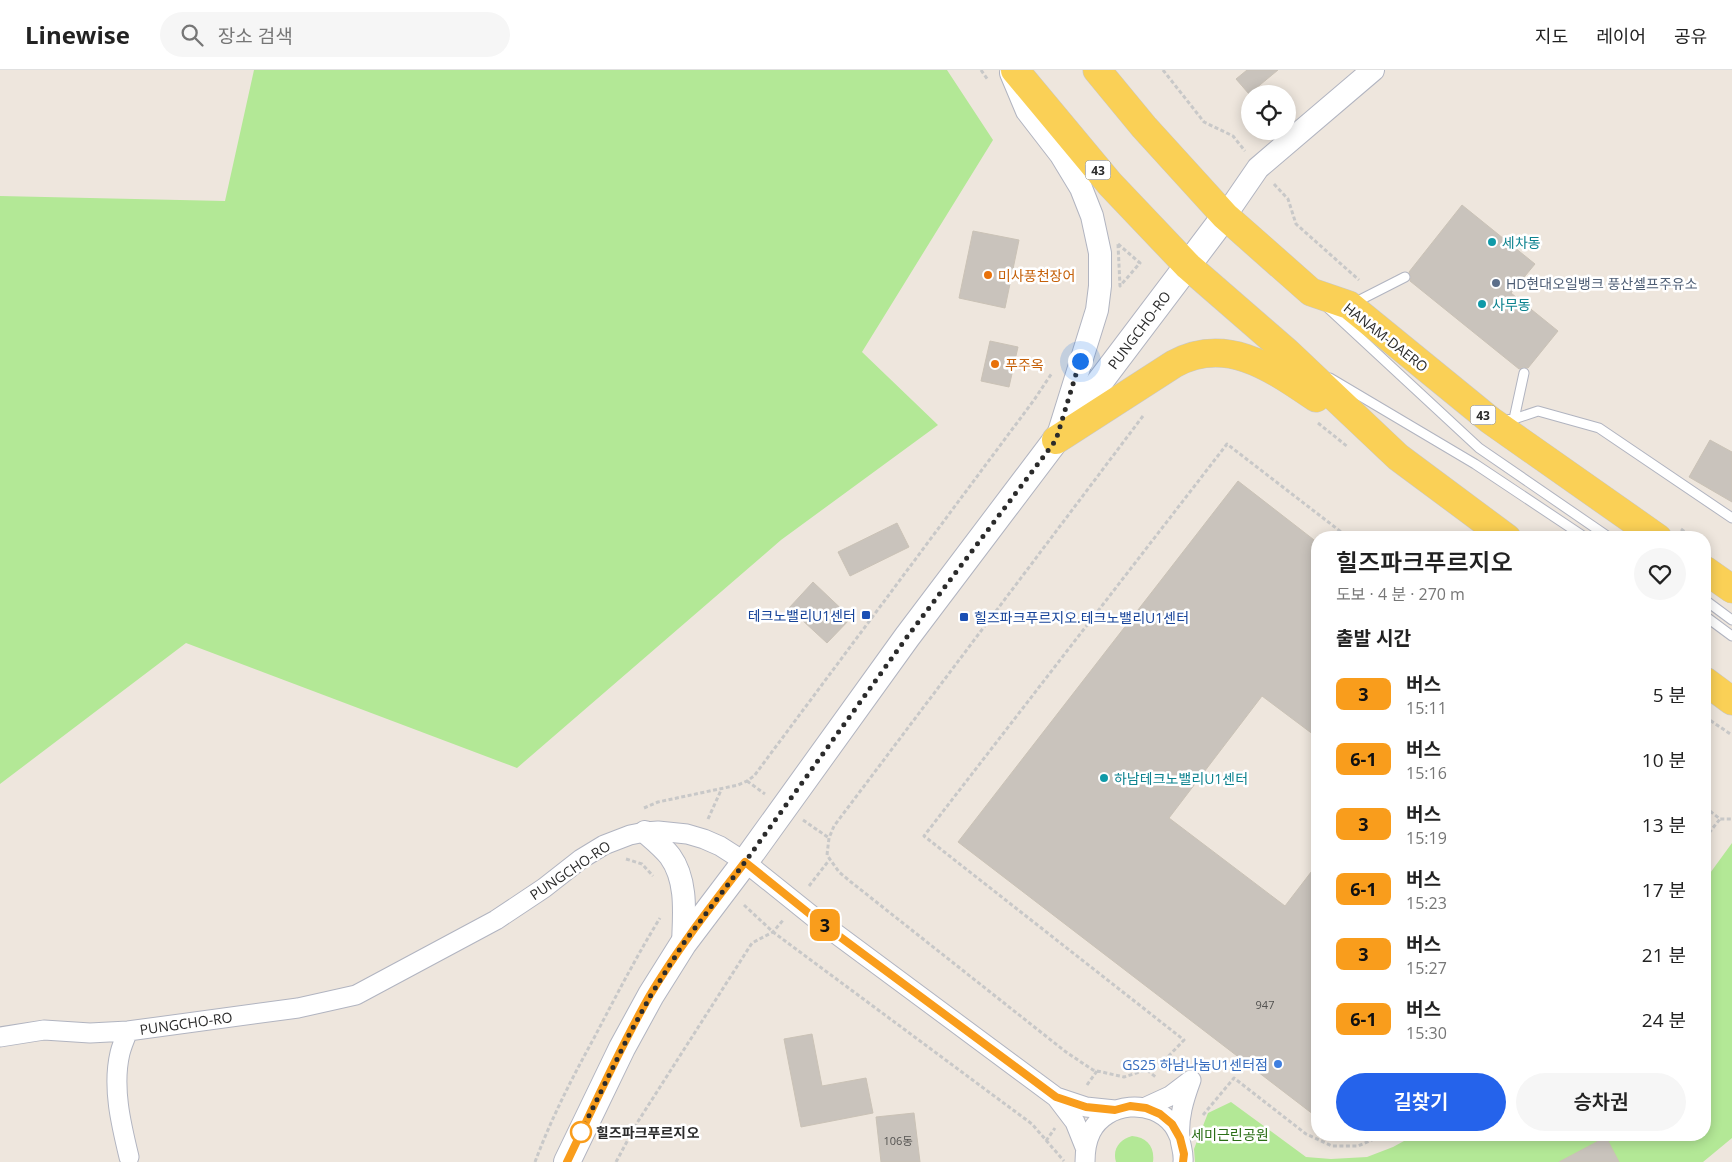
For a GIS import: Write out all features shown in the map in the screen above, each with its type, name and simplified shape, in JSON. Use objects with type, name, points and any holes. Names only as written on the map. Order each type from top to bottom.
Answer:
[{"type":"main road","name":"43","points":[[1015,70],[1110,184],[1188,266],[1287,352],[1398,457],[1498,531]]},
{"type":"main road","name":"HANAM-DAERO","points":[[1097,70],[1144,127],[1225,216],[1311,292],[1349,305],[1502,420],[1667,531]]},
{"type":"main road","name":"PUNGCHO-RO","points":[[745,862],[907,637],[1225,216]]},
{"type":"main road","points":[[1056,440],[1174,364],[1187,357],[1212,353],[1232,355],[1256,361],[1274,370],[1322,401],[1398,457]]},
{"type":"main road","points":[[1711,574],[1732,589]]},
{"type":"main road","points":[[1711,685],[1732,701]]},
{"type":"main road","points":[[567,1162],[626,1041],[651,995],[683,944],[745,862]]},
{"type":"street","points":[[1009,70],[1027,111],[1061,155],[1081,188],[1092,216],[1100,253],[1100,286],[1097,310],[1056,440]]},
{"type":"street","points":[[1225,216],[1258,168],[1374,70]]},
{"type":"street","points":[[645,832],[671,857],[682,883],[685,902],[683,944]]},
{"type":"street","name":"PUNGCHO-RO","points":[[0,1037],[44,1030],[90,1033],[128,1031],[298,1008],[356,995],[496,920],[544,888],[588,855],[616,840],[645,832],[687,834],[704,839],[720,846],[745,862]]},
{"type":"street","points":[[745,862],[816,919],[1056,1097],[1075,1122],[1085,1154]]},
{"type":"street","points":[[128,1031],[120,1052],[116,1081],[122,1130],[129,1157]]},
{"type":"street","points":[[1146,1108],[1170,1096],[1191,1080],[1182,1105],[1180,1138]]},
{"type":"street","points":[[1056,1097],[1086,1107],[1115,1110]]},
{"type":"street","points":[[1085,1154],[1091,1131],[1101,1118],[1115,1110],[1130,1106],[1146,1108],[1160,1114],[1172,1124],[1180,1138],[1184,1154],[1183,1162]]},
{"type":"lane","points":[[1349,305],[1405,277]]},
{"type":"lane","points":[[1311,292],[1479,448],[1600,531]]},
{"type":"lane","points":[[1287,352],[1467,460],[1575,531]]},
{"type":"lane","points":[[1502,420],[1524,373]]},
{"type":"lane","points":[[1502,420],[1538,411],[1599,428],[1732,518]]},
{"type":"lane","points":[[1711,604],[1732,620]]},
{"type":"lane","points":[[1711,620],[1732,636]]},
{"type":"path","points":[[1164,70],[1204,122],[1233,136],[1258,168],[1288,199],[1296,224],[1373,293]]},
{"type":"path","points":[[725,786],[748,781],[761,768],[1034,400],[1054,370]]},
{"type":"path","points":[[1143,416],[834,826],[829,838],[827,854],[839,872],[850,882],[1066,1052],[1094,1070],[1124,1077],[1159,1066],[1184,1040],[924,836],[1227,444],[1340,531]]},
{"type":"path","points":[[1311,417],[1355,453]]},
{"type":"path","points":[[1711,721],[1732,735]]},
{"type":"path","points":[[1711,811],[1720,818],[1732,819]]},
{"type":"path","points":[[1711,830],[1720,818]]},
{"type":"path","points":[[588,855],[627,859],[642,864],[658,882]]},
{"type":"path","points":[[535,1162],[544,1137],[580,1064],[662,914]]},
{"type":"path","points":[[616,1162],[637,1123],[752,943],[773,932],[1032,1124],[1064,1162]]},
{"type":"path","points":[[1204,1114],[1234,1078],[1311,1136]]},
{"type":"path","points":[[1321,1141],[1332,1146],[1358,1146],[1369,1141]]},
{"type":"green space","points":[[254,70],[947,70],[993,140],[862,352],[938,425],[781,540],[517,768],[186,643],[0,784],[0,196],[225,201]]},
{"type":"green space","name":"세미근린공원","points":[[1732,843],[1732,1138],[1703,1162],[1195,1162],[1194,1149],[1208,1113],[1231,1102],[1306,1157],[1331,1159],[1367,1157],[1404,1141],[1711,1141],[1711,872]]},
{"type":"green space","points":[[1132,1136],[1142,1138],[1149,1144],[1153,1152],[1153,1162],[1116,1162],[1115,1153],[1118,1145]]},
{"type":"building","points":[[1247,70],[1278,70],[1260,85],[1241,85],[1236,79]]},
{"type":"building","name":"사무동","points":[[1462,205],[1535,264],[1511,293],[1558,331],[1528,368],[1523,367],[1519,369],[1410,281],[1409,272]]},
{"type":"building","points":[[973,231],[1019,240],[1005,308],[959,298]]},
{"type":"building","points":[[990,341],[1018,347],[1009,387],[981,381]]},
{"type":"building","points":[[1710,440],[1732,452],[1732,502],[1689,477]]},
{"type":"building","name":"하남테크노밸리U1센터","points":[[1238,481],[1311,538],[1311,733],[1262,696],[1169,818],[1285,906],[1311,872],[1311,1113],[958,842]]},
{"type":"building","points":[[897,523],[909,547],[850,576],[838,552]]},
{"type":"building","points":[[813,582],[851,618],[827,643],[789,608]]},
{"type":"building","points":[[812,1034],[822,1086],[866,1078],[873,1113],[801,1127],[784,1039]]},
{"type":"building","points":[[914,1113],[920,1162],[881,1162],[876,1117]]},
{"type":"building","points":[[1598,1141],[1608,1141],[1619,1162],[1559,1162]]},
{"type":"bus line","name":"3","points":[[567,1162],[622,1048],[651,995],[683,944],[745,862],[816,919],[1056,1097],[1086,1107],[1115,1110],[1130,1106],[1146,1108],[1160,1114],[1172,1124],[1180,1138],[1184,1154],[1183,1162]]},
{"type":"place","name":"세차동","points":[[1492,242]]},
{"type":"place","name":"미사풍천장어","points":[[988,275]]},
{"type":"place","name":"HD현대오일뱅크 풍산셀프주유소","points":[[1496,283]]},
{"type":"place","name":"사무동","points":[[1482,304]]},
{"type":"place","name":"푸주옥","points":[[995,364]]},
{"type":"place","name":"테크노밸리U1센터","points":[[866,615]]},
{"type":"place","name":"힐즈파크푸르지오.테크노밸리U1센터","points":[[964,617]]},
{"type":"place","name":"하남테크노밸리U1센터","points":[[1104,778]]},
{"type":"place","name":"GS25 하남나눔U1센터점","points":[[1278,1064]]},
{"type":"place","name":"힐즈파크푸르지오","points":[[581,1132]]},
{"type":"route","points":[[581,1132],[629,1035],[683,944],[745,862],[907,637],[1056,440],[1080,361]]}]
